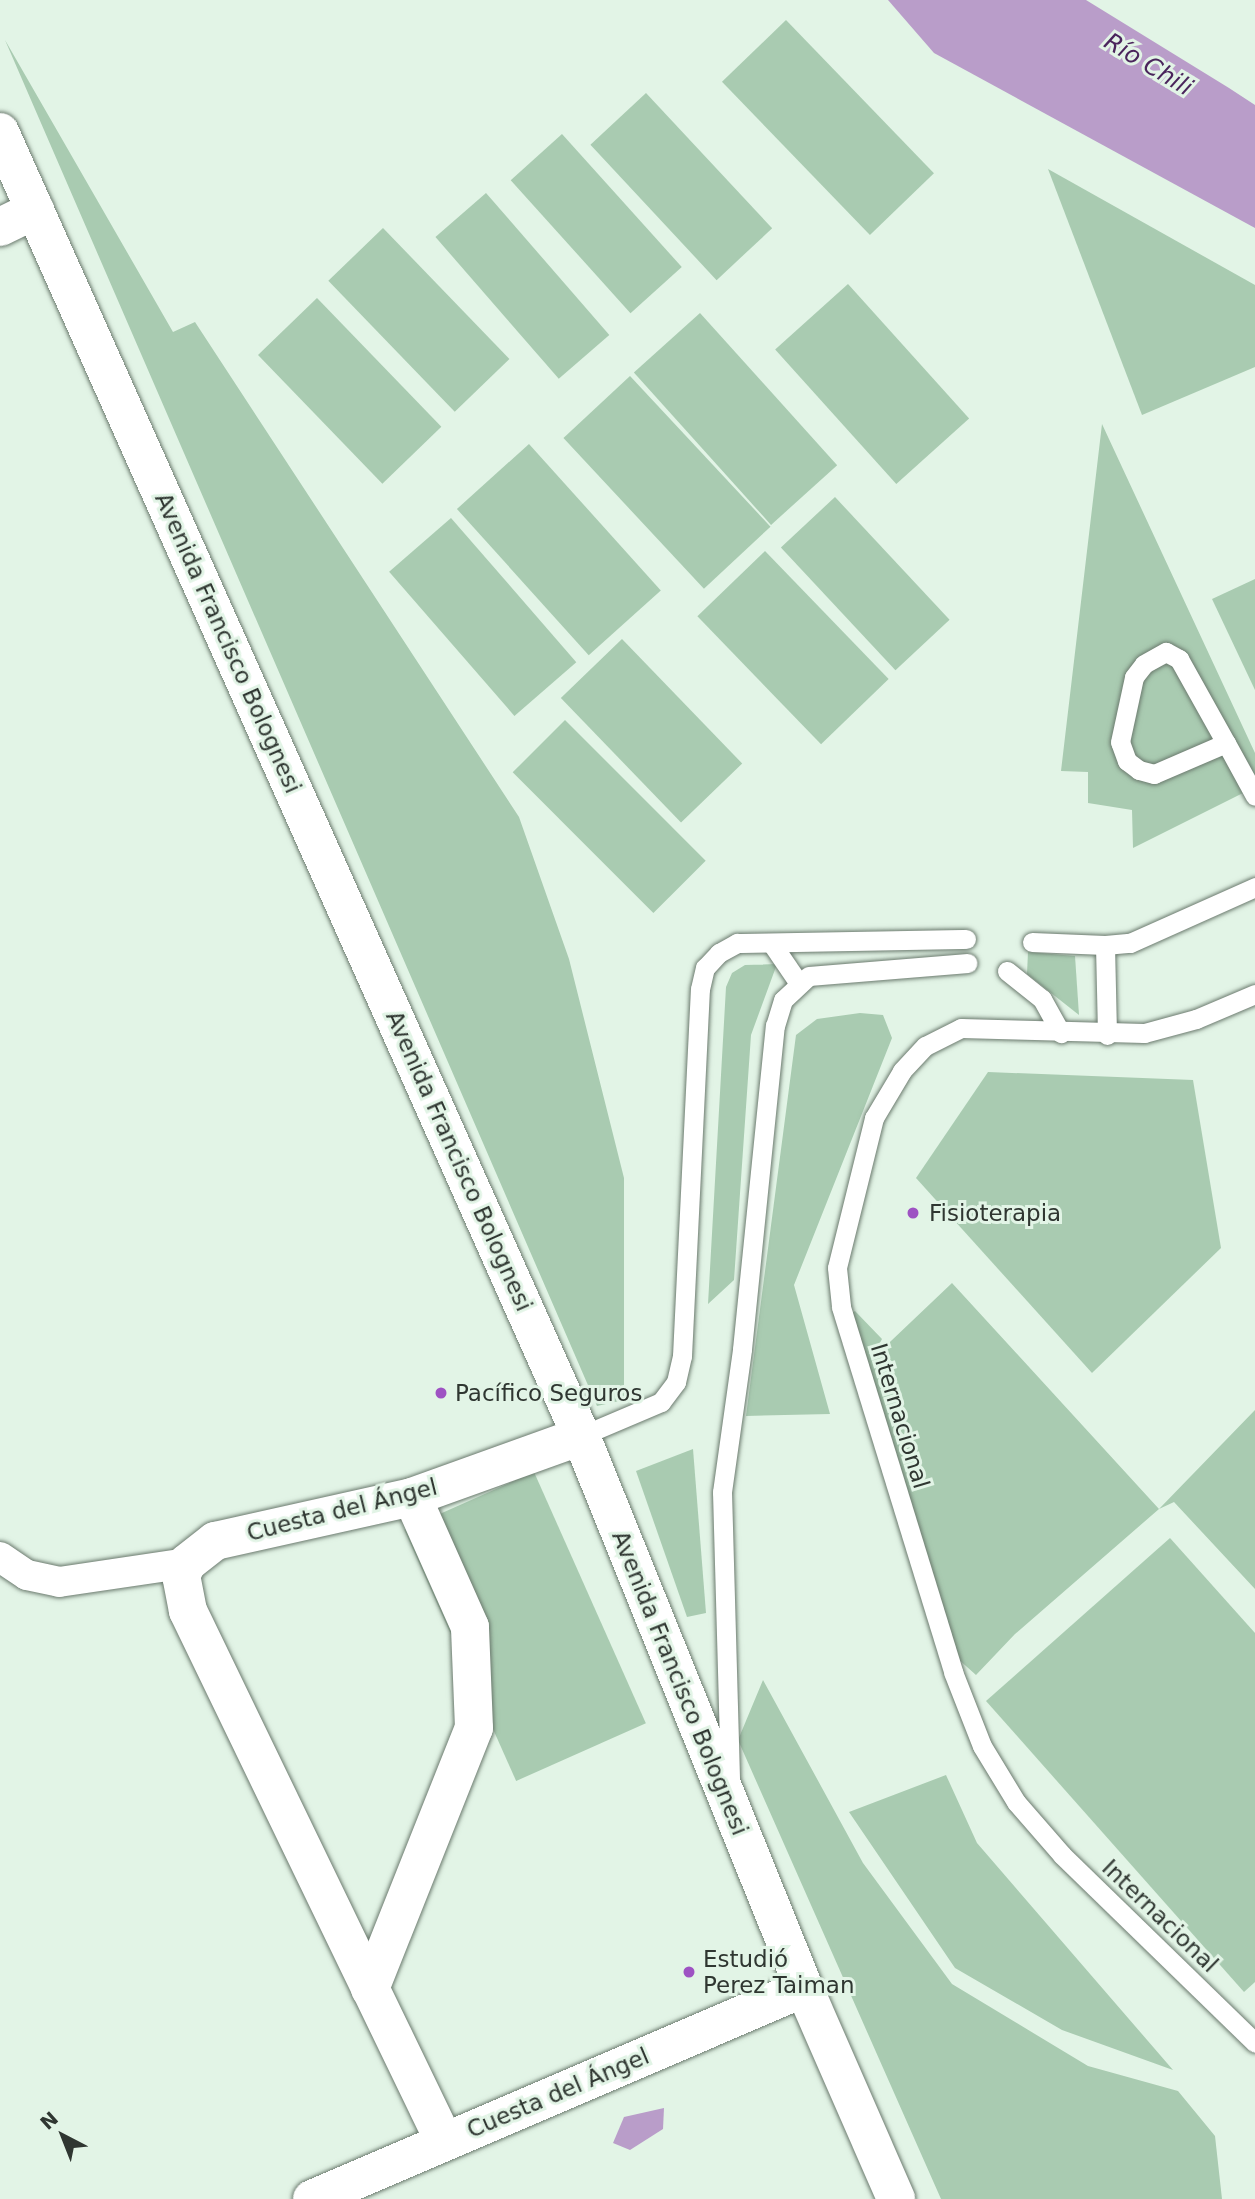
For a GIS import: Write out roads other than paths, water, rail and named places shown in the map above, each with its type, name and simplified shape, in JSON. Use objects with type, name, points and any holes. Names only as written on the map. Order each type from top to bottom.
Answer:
[{"type":"street","name":"Avenida Francisco Bolognesi","points":[[0,132],[581,1436],[804,1988],[896,2199]]},
{"type":"street","points":[[0,227],[35,210]]},
{"type":"street","name":"Cuesta del Ángel","points":[[187,1563],[215,1541],[412,1497],[581,1436]]},
{"type":"street","points":[[370,1989],[474,1728],[470,1627],[412,1497]]},
{"type":"street","points":[[0,1557],[27,1576],[59,1582],[187,1563],[181,1590],[188,1611],[444,2141]]},
{"type":"street","name":"Cuesta del Ángel","points":[[312,2199],[804,1988]]},
{"type":"lane","points":[[1226,743],[1154,774],[1139,770],[1127,761],[1120,742],[1134,677],[1144,664],[1166,652],[1179,659],[1226,743],[1255,796]]},
{"type":"lane","points":[[1032,942],[1105,945],[1130,943],[1255,887]]},
{"type":"lane","points":[[581,1436],[661,1402],[676,1382],[682,1356],[700,989],[705,968],[719,953],[737,943],[772,944],[856,938],[965,939]]},
{"type":"lane","points":[[772,944],[798,982]]},
{"type":"lane","points":[[1105,945],[1108,1035]]},
{"type":"lane","points":[[732,1811],[723,1492],[742,1349],[775,1026],[783,1000],[798,982],[822,973],[871,974],[967,963]]},
{"type":"lane","points":[[1007,971],[1042,999],[1061,1033]]},
{"type":"lane","name":"Internacional","points":[[1255,994],[1157,1030],[1108,1035],[961,1028],[925,1046],[902,1071],[874,1118],[843,1233],[837,1268],[841,1307],[953,1672],[982,1745],[1016,1802],[1062,1855],[1255,2043]]},
{"type":"water","name":"Río Chili","points":[[888,0],[1086,0],[1229,88],[1255,105],[1255,228],[934,53]]},
{"type":"water","points":[[664,2108],[663,2129],[630,2150],[613,2143],[624,2117]]},
{"type":"place","name":"Fisioterapia","points":[[913,1213]]},
{"type":"place","name":"Pacífico Seguros","points":[[441,1393]]},
{"type":"place","name":"Estudió Perez Taiman","points":[[689,1972]]}]
